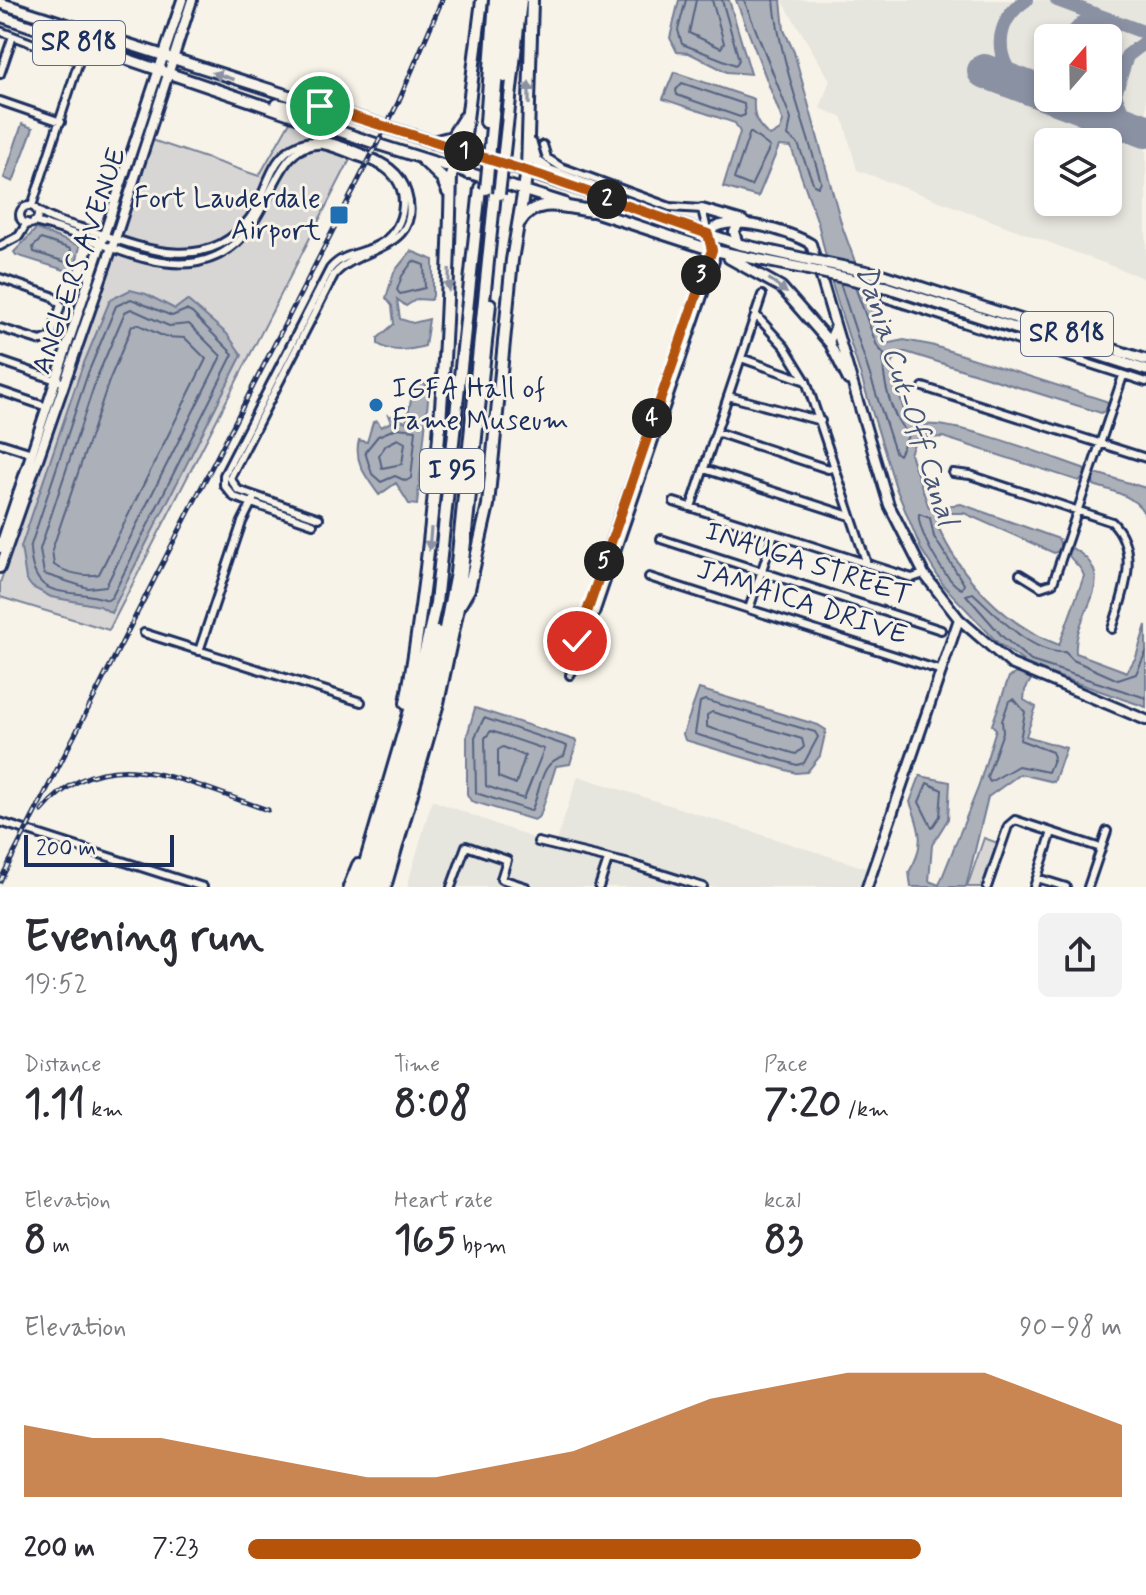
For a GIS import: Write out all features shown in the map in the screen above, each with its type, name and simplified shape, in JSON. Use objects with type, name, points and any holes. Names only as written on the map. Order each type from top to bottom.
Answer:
[{"type":"highway","points":[[468,173],[463,156],[482,0]]},
{"type":"highway","name":"I 95","points":[[385,887],[438,703],[458,608],[483,390],[495,0]]},
{"type":"highway","points":[[492,151],[504,0]]},
{"type":"highway","points":[[492,151],[512,0]]},
{"type":"highway","name":"I 95","points":[[358,887],[436,603],[490,191],[492,151],[521,0]]},
{"type":"highway","points":[[458,608],[469,589],[488,505],[518,225],[527,171],[532,0]]},
{"type":"highway","points":[[433,142],[445,140],[458,131],[470,102]]},
{"type":"highway","points":[[529,139],[542,167],[636,209]]},
{"type":"highway","points":[[398,748],[425,600],[448,318],[453,169],[463,156],[492,151]]},
{"type":"highway","points":[[422,159],[442,178],[450,202]]},
{"type":"highway","points":[[365,887],[421,702],[442,605],[490,191]]},
{"type":"highway","points":[[375,887],[430,705],[456,573],[490,191]]},
{"type":"highway","points":[[518,225],[528,211],[539,205],[591,211]]},
{"type":"highway","points":[[349,887],[371,838]]},
{"type":"main road","name":"SR 818","points":[[0,6],[433,142],[463,156]]},
{"type":"main road","name":"SR 818","points":[[0,16],[422,159],[712,250],[883,275],[1146,360]]},
{"type":"main road","points":[[261,103],[310,111],[320,106]]},
{"type":"main road","points":[[316,121],[325,115],[361,120]]},
{"type":"main road","name":"SR 818","points":[[492,151],[527,171],[708,234],[1146,370]]},
{"type":"main road","points":[[712,250],[781,287],[829,342]]},
{"type":"street","points":[[168,58],[182,0]]},
{"type":"street","points":[[168,58],[192,0]]},
{"type":"street","points":[[0,31],[79,61],[30,223],[19,236],[3,244],[1,234]]},
{"type":"street","points":[[0,74],[13,36]]},
{"type":"street","name":"ANGLERS AVENUE","points":[[0,568],[59,381],[110,241],[168,58]]},
{"type":"street","points":[[0,113],[2,102],[61,122]]},
{"type":"street","points":[[67,227],[30,223],[21,212],[35,209],[67,227],[110,241],[173,255],[201,252],[218,245],[249,218],[280,157],[308,141],[328,141],[367,155],[384,163],[401,178],[409,207],[402,231],[382,249],[353,259],[334,275],[232,472],[234,487],[313,524]]},
{"type":"street","points":[[543,145],[547,158],[561,167],[664,205],[702,209],[811,244],[889,505],[924,574],[959,619],[1017,667],[1146,720]]},
{"type":"street","points":[[702,209],[715,261],[579,660],[570,675],[572,656],[712,250]]},
{"type":"street","points":[[49,226],[52,218]]},
{"type":"street","points":[[708,234],[716,226],[740,222],[751,225]]},
{"type":"street","points":[[738,244],[734,232],[740,222]]},
{"type":"street","points":[[0,278],[58,299],[60,310],[51,337],[46,340],[0,328]]},
{"type":"street","points":[[691,507],[762,295]]},
{"type":"street","points":[[885,298],[1146,382]]},
{"type":"street","points":[[755,314],[785,347],[806,381],[867,564]]},
{"type":"street","points":[[836,324],[829,342],[861,414]]},
{"type":"street","points":[[741,358],[806,381]]},
{"type":"street","points":[[0,361],[59,381]]},
{"type":"street","points":[[1020,574],[1041,587],[1053,583],[1123,376]]},
{"type":"street","name":"ANGLERS AVENUE","points":[[0,548],[47,407],[59,381]]},
{"type":"street","points":[[923,387],[1146,458]]},
{"type":"street","points":[[0,391],[47,407]]},
{"type":"street","points":[[728,396],[815,422],[821,421]]},
{"type":"street","points":[[716,432],[828,469],[835,467]]},
{"type":"street","points":[[0,443],[32,453]]},
{"type":"street","points":[[704,469],[850,516]]},
{"type":"street","points":[[953,473],[970,475],[1112,522],[1119,529],[1129,570],[1112,629]]},
{"type":"street","points":[[254,499],[319,518]]},
{"type":"street","points":[[199,651],[242,522],[254,499]]},
{"type":"street","points":[[674,502],[912,578],[924,574]]},
{"type":"street","points":[[749,609],[774,534]]},
{"type":"street","name":"INAUGA STREET","points":[[661,539],[941,630]]},
{"type":"street","name":"JAMAICA DRIVE","points":[[649,577],[942,671]]},
{"type":"street","points":[[867,887],[959,619]]},
{"type":"street","points":[[144,633],[361,702]]},
{"type":"street","points":[[987,887],[1010,821],[1101,848]]},
{"type":"street","points":[[0,822],[203,887]]},
{"type":"street","points":[[1088,887],[1107,831]]},
{"type":"street","points":[[1034,887],[1052,832]]},
{"type":"street","points":[[538,842],[703,887]]},
{"type":"street","points":[[451,887],[466,846],[507,860],[501,879],[526,887]]},
{"type":"street","points":[[599,887],[608,860]]},
{"type":"street","points":[[1037,878],[1066,887]]},
{"type":"shaded area","points":[[782,0],[1146,0],[1146,279],[857,170],[843,118],[820,108],[830,80]]},
{"type":"shaded area","points":[[291,120],[357,146],[109,630],[0,597],[0,583],[152,140],[259,176]]},
{"type":"shaded area","points":[[578,776],[866,868],[860,887],[407,887],[432,800],[551,845],[556,842]]},
{"type":"shaded area","points":[[984,838],[998,843],[983,887],[967,887]]},
{"type":"water","points":[[679,0],[729,0],[751,74],[727,72],[689,53],[677,52],[670,38]]},
{"type":"water","points":[[736,0],[781,0],[784,30],[794,52],[842,226],[885,344],[904,340],[931,345],[1106,401],[1110,408],[1101,413],[906,352],[898,352],[891,364],[907,422],[915,426],[930,424],[950,427],[998,439],[1083,468],[1087,475],[1079,481],[943,437],[916,439],[910,454],[929,508],[961,504],[1059,539],[1061,550],[1054,553],[964,513],[944,513],[937,524],[946,543],[986,596],[1020,625],[1059,645],[1084,576],[1067,552],[1072,548],[1087,559],[1094,571],[1096,584],[1081,624],[1076,653],[1127,672],[1136,657],[1146,625],[1146,707],[1037,669],[1025,690],[1024,700],[1036,707],[1026,736],[1066,748],[1054,782],[1020,774],[988,797],[966,887],[911,887],[909,872],[918,853],[920,837],[910,802],[920,776],[950,782],[948,819],[932,845],[929,881],[939,885],[978,788],[996,729],[992,725],[1009,677],[1017,673],[1023,661],[998,643],[944,586],[921,549],[896,488],[833,287],[818,223],[791,147],[779,146],[758,197],[723,187],[740,132],[735,123],[663,99],[674,72],[754,99],[755,115],[761,128],[770,136],[780,130],[783,122]]},
{"type":"water","points":[[22,124],[33,128],[13,182],[4,178]]},
{"type":"water","points":[[36,229],[80,246],[74,273],[16,255],[14,252]]},
{"type":"water","points":[[411,251],[433,260],[433,296],[431,300],[417,299],[406,306],[397,299],[400,319],[413,323],[429,319],[425,346],[389,349],[378,344],[378,338],[394,324],[392,306],[386,298],[394,272]]},
{"type":"water","points":[[130,290],[146,294],[175,309],[187,300],[227,334],[242,355],[111,613],[100,606],[51,597],[32,587],[26,579],[21,547],[81,370],[110,300]]},
{"type":"water","points":[[421,382],[426,384],[428,400],[417,505],[409,504],[396,483],[379,495],[362,469],[358,448],[359,440],[367,442],[373,422],[377,421],[381,427],[391,422],[388,415],[406,422],[414,387]]},
{"type":"water","points":[[1099,474],[1146,488],[1146,518],[1132,500],[1094,485],[1092,476]]},
{"type":"water","points":[[699,689],[818,725],[826,730],[820,756],[807,772],[796,773],[685,740],[683,734]]},
{"type":"water","points":[[475,708],[577,741],[570,764],[556,766],[540,816],[534,820],[471,801],[467,794],[467,736]]},
{"type":"taxiway","points":[[1022,85],[1006,65],[1001,42],[1007,19],[1026,0]]},
{"type":"taxiway","points":[[1057,0],[1146,33]]},
{"type":"taxiway","points":[[1081,24],[1104,18]]},
{"type":"taxiway","points":[[1146,41],[1127,56],[1115,94],[1125,119],[1146,130]]},
{"type":"runway","points":[[984,71],[1034,90]]},
{"type":"runway","points":[[1095,112],[1146,131]]},
{"type":"railway","points":[[0,881],[398,103],[442,0]]},
{"type":"railway","points":[[42,811],[67,788],[93,775],[121,771],[179,779],[268,810]]},
{"type":"place","name":"Fort Lauderdale Airport","points":[[339,215]]},
{"type":"place","name":"IGFA Hall of Fame Museum","points":[[376,405]]},
{"type":"route","points":[[320,106],[539,175],[708,234],[712,250],[706,259],[577,641]]},
{"type":"water label","name":"Dania Cut-Off Canal","points":[[906,395]]}]
